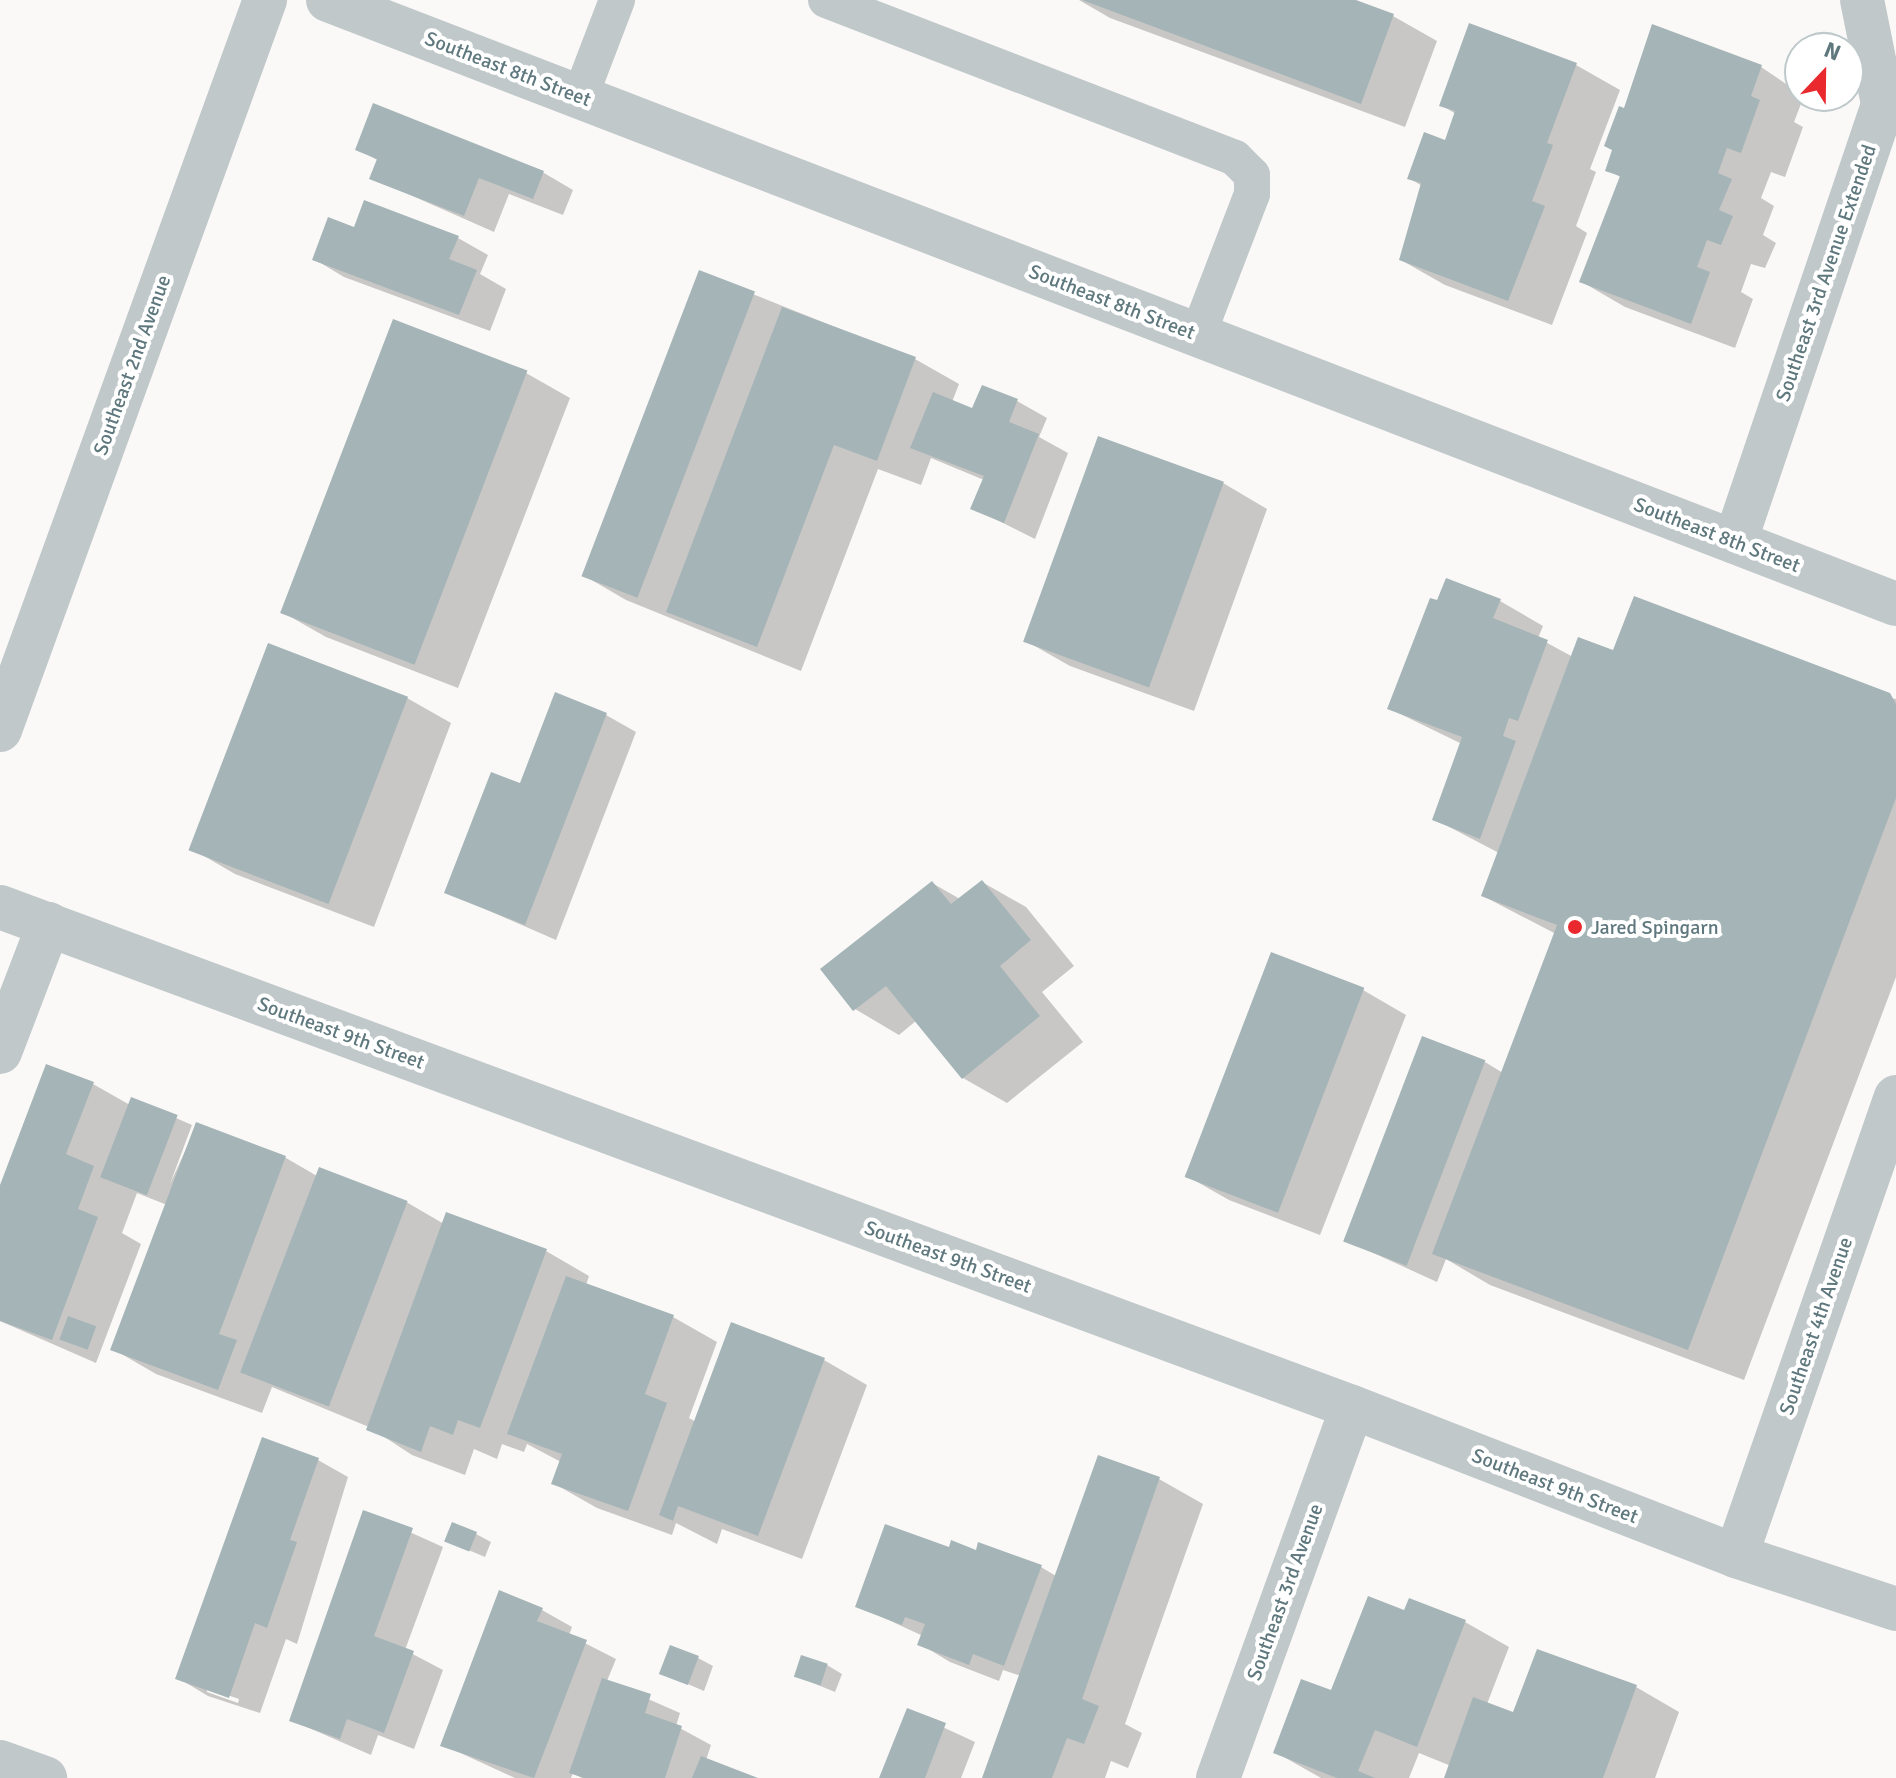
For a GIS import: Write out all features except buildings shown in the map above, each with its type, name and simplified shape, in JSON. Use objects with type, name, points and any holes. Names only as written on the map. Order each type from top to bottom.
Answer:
[{"type":"street","name":"Southeast 2nd Avenue","points":[[0,730],[265,0]]},
{"type":"street","name":"Southeast 8th Street","points":[[328,0],[1896,604]]},
{"type":"street","name":"Southeast 3rd Avenue Extended","points":[[1735,542],[1883,104],[1862,0]]},
{"type":"street","name":"Southeast 9th Street","points":[[0,907],[1352,1407],[1736,1556],[1896,1609]]},
{"type":"street","points":[[0,1052],[49,924]]},
{"type":"street","name":"Southeast 4th Avenue","points":[[1736,1556],[1896,1097]]},
{"type":"street","name":"Southeast 3rd Avenue","points":[[1218,1778],[1352,1407]]},
{"type":"street","points":[[0,1762],[45,1778]]},
{"type":"lane","points":[[580,97],[617,0]]},
{"type":"lane","points":[[826,0],[1235,158],[1252,175],[1252,194],[1198,335]]},
{"type":"place","name":"Jared Spingarn","points":[[1575,927]]}]
